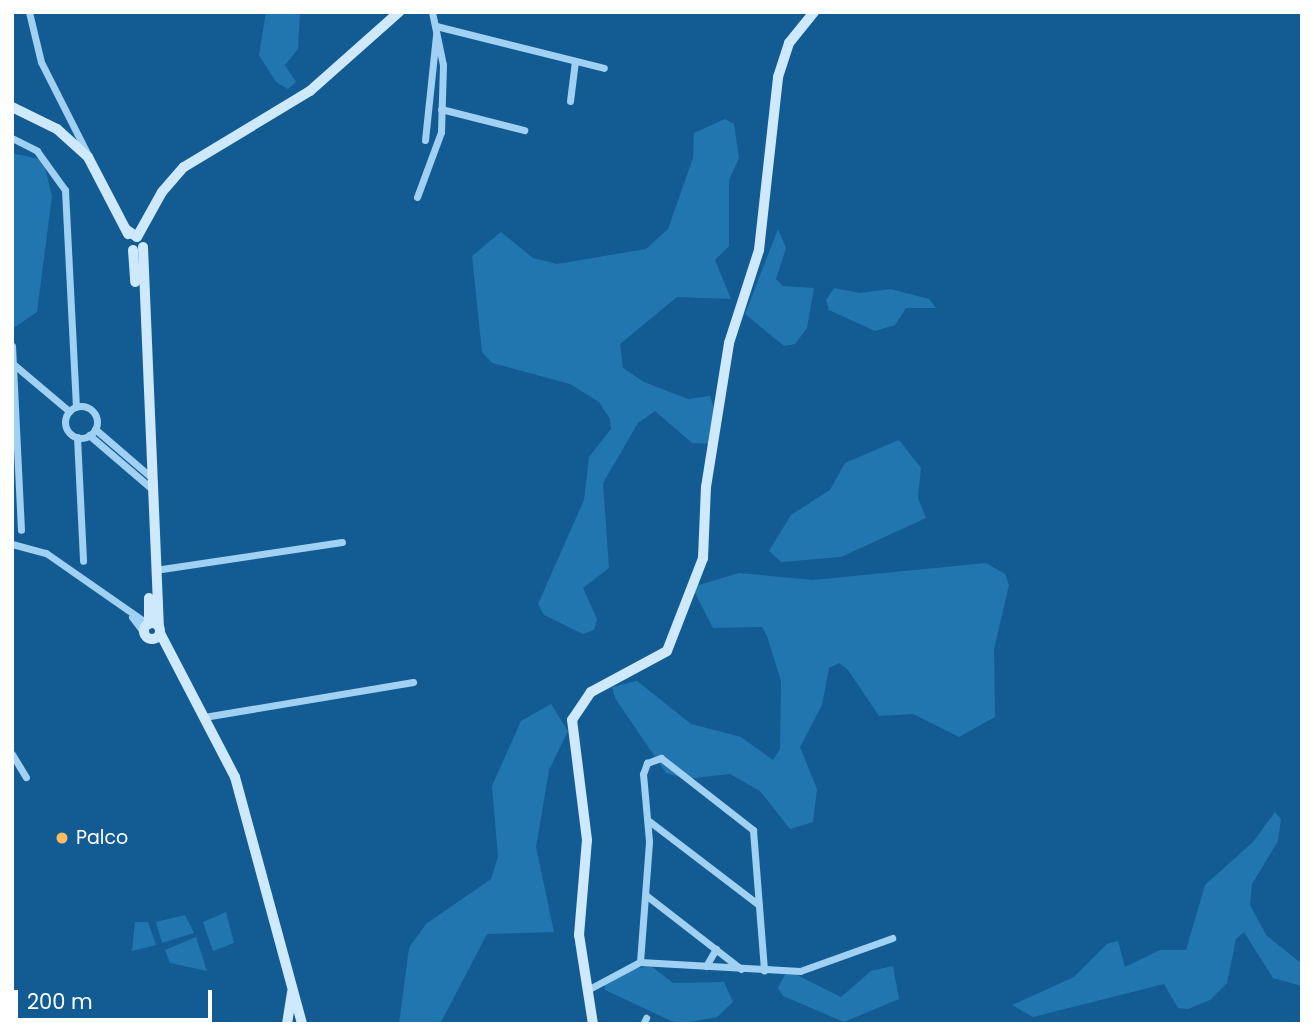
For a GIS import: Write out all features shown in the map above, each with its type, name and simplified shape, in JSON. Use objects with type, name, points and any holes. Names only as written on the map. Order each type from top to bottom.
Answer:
[{"type":"street","points":[[29,12],[41,62],[88,158],[127,230],[138,244]]},
{"type":"street","points":[[151,630],[154,570],[138,244],[154,208],[184,167],[302,97],[399,12]]},
{"type":"street","points":[[417,197],[438,146],[441,110],[436,28],[432,12]]},
{"type":"street","points":[[593,1024],[591,988],[578,925],[587,840],[572,720],[591,692],[667,651],[703,558],[706,487],[729,343],[759,250],[778,77],[789,43],[814,12]]},
{"type":"street","points":[[436,28],[604,68]]},
{"type":"street","points":[[425,140],[436,28]]},
{"type":"street","points":[[570,101],[575,61]]},
{"type":"street","points":[[12,107],[57,130],[88,158]]},
{"type":"street","points":[[441,110],[524,130]]},
{"type":"street","points":[[12,138],[37,150],[65,190],[73,409],[66,427],[77,437],[83,561]]},
{"type":"street","points":[[12,346],[21,530]]},
{"type":"street","points":[[13,363],[73,409],[94,413],[92,432]]},
{"type":"street","points":[[92,432],[149,481],[151,630]]},
{"type":"street","points":[[77,437],[92,432]]},
{"type":"street","points":[[154,570],[342,542]]},
{"type":"street","points":[[12,544],[46,553],[151,630],[205,717],[236,777],[302,1024]]},
{"type":"street","points":[[205,717],[413,682]]},
{"type":"street","points":[[12,754],[26,777]]},
{"type":"street","points":[[640,962],[647,896],[649,821],[645,766],[661,758],[750,823],[760,905],[764,971]]},
{"type":"street","points":[[649,821],[760,905]]},
{"type":"street","points":[[647,896],[742,969]]},
{"type":"street","points":[[591,988],[640,962],[764,971],[810,970],[892,938]]},
{"type":"street","points":[[705,966],[716,949]]},
{"type":"street","points":[[287,1024],[292,986]]},
{"type":"street","points":[[12,1023],[20,1024]]},
{"type":"shaded area","points":[[266,12],[300,12],[298,49],[285,65],[296,82],[288,89],[276,82],[259,55]]},
{"type":"shaded area","points":[[725,119],[734,124],[739,158],[729,180],[729,246],[715,260],[731,299],[677,297],[620,344],[623,368],[644,382],[688,399],[710,396],[718,420],[715,444],[692,443],[655,411],[638,423],[603,483],[609,568],[583,588],[597,619],[594,630],[583,634],[544,615],[538,604],[584,500],[589,457],[611,429],[610,419],[599,402],[570,384],[492,363],[482,352],[472,256],[501,232],[533,258],[557,264],[646,249],[668,229],[693,158],[694,133]]},
{"type":"shaded area","points":[[12,153],[43,160],[52,196],[37,312],[12,329]]},
{"type":"shaded area","points":[[778,229],[786,248],[776,279],[783,286],[814,288],[807,328],[795,344],[784,346],[745,314]]},
{"type":"shaded area","points":[[834,288],[860,293],[890,289],[929,299],[936,308],[906,308],[895,325],[875,331],[829,310],[826,300]]},
{"type":"shaded area","points":[[899,440],[921,468],[918,498],[926,518],[841,557],[781,562],[769,551],[791,515],[830,490],[845,463]]},
{"type":"shaded area","points":[[986,563],[1005,574],[1009,585],[994,649],[995,717],[959,737],[913,714],[879,716],[848,670],[839,663],[829,668],[822,705],[800,747],[817,789],[813,822],[790,829],[760,791],[730,774],[686,779],[666,773],[615,698],[612,687],[637,681],[691,724],[741,737],[773,760],[780,749],[781,681],[767,636],[762,627],[713,628],[692,587],[739,573],[813,580]]},
{"type":"shaded area","points":[[551,704],[568,731],[549,770],[536,847],[554,932],[487,934],[440,1024],[399,1024],[409,948],[426,924],[491,879],[498,857],[492,786],[521,721]]},
{"type":"shaded area","points":[[1275,812],[1281,819],[1278,841],[1252,884],[1250,905],[1266,935],[1302,964],[1302,986],[1273,978],[1244,932],[1236,939],[1227,983],[1210,1000],[1188,1009],[1178,1008],[1164,984],[1033,1017],[1012,1005],[1074,977],[1107,944],[1118,941],[1125,967],[1160,950],[1186,950],[1205,885],[1253,842]]},
{"type":"shaded area","points":[[226,912],[234,943],[213,951],[203,922]]},
{"type":"shaded area","points":[[185,915],[194,933],[162,943],[156,922]]},
{"type":"shaded area","points":[[135,922],[148,922],[156,945],[132,951]]},
{"type":"shaded area","points":[[196,937],[207,971],[170,963],[165,950]]},
{"type":"shaded area","points":[[651,966],[673,983],[724,982],[733,1002],[717,1017],[678,1024],[605,990],[604,980],[624,970]]},
{"type":"shaded area","points":[[893,966],[899,999],[844,1022],[783,996],[778,988],[787,970],[841,997],[871,971]]},
{"type":"place","name":"Palco","points":[[62,838]]}]
